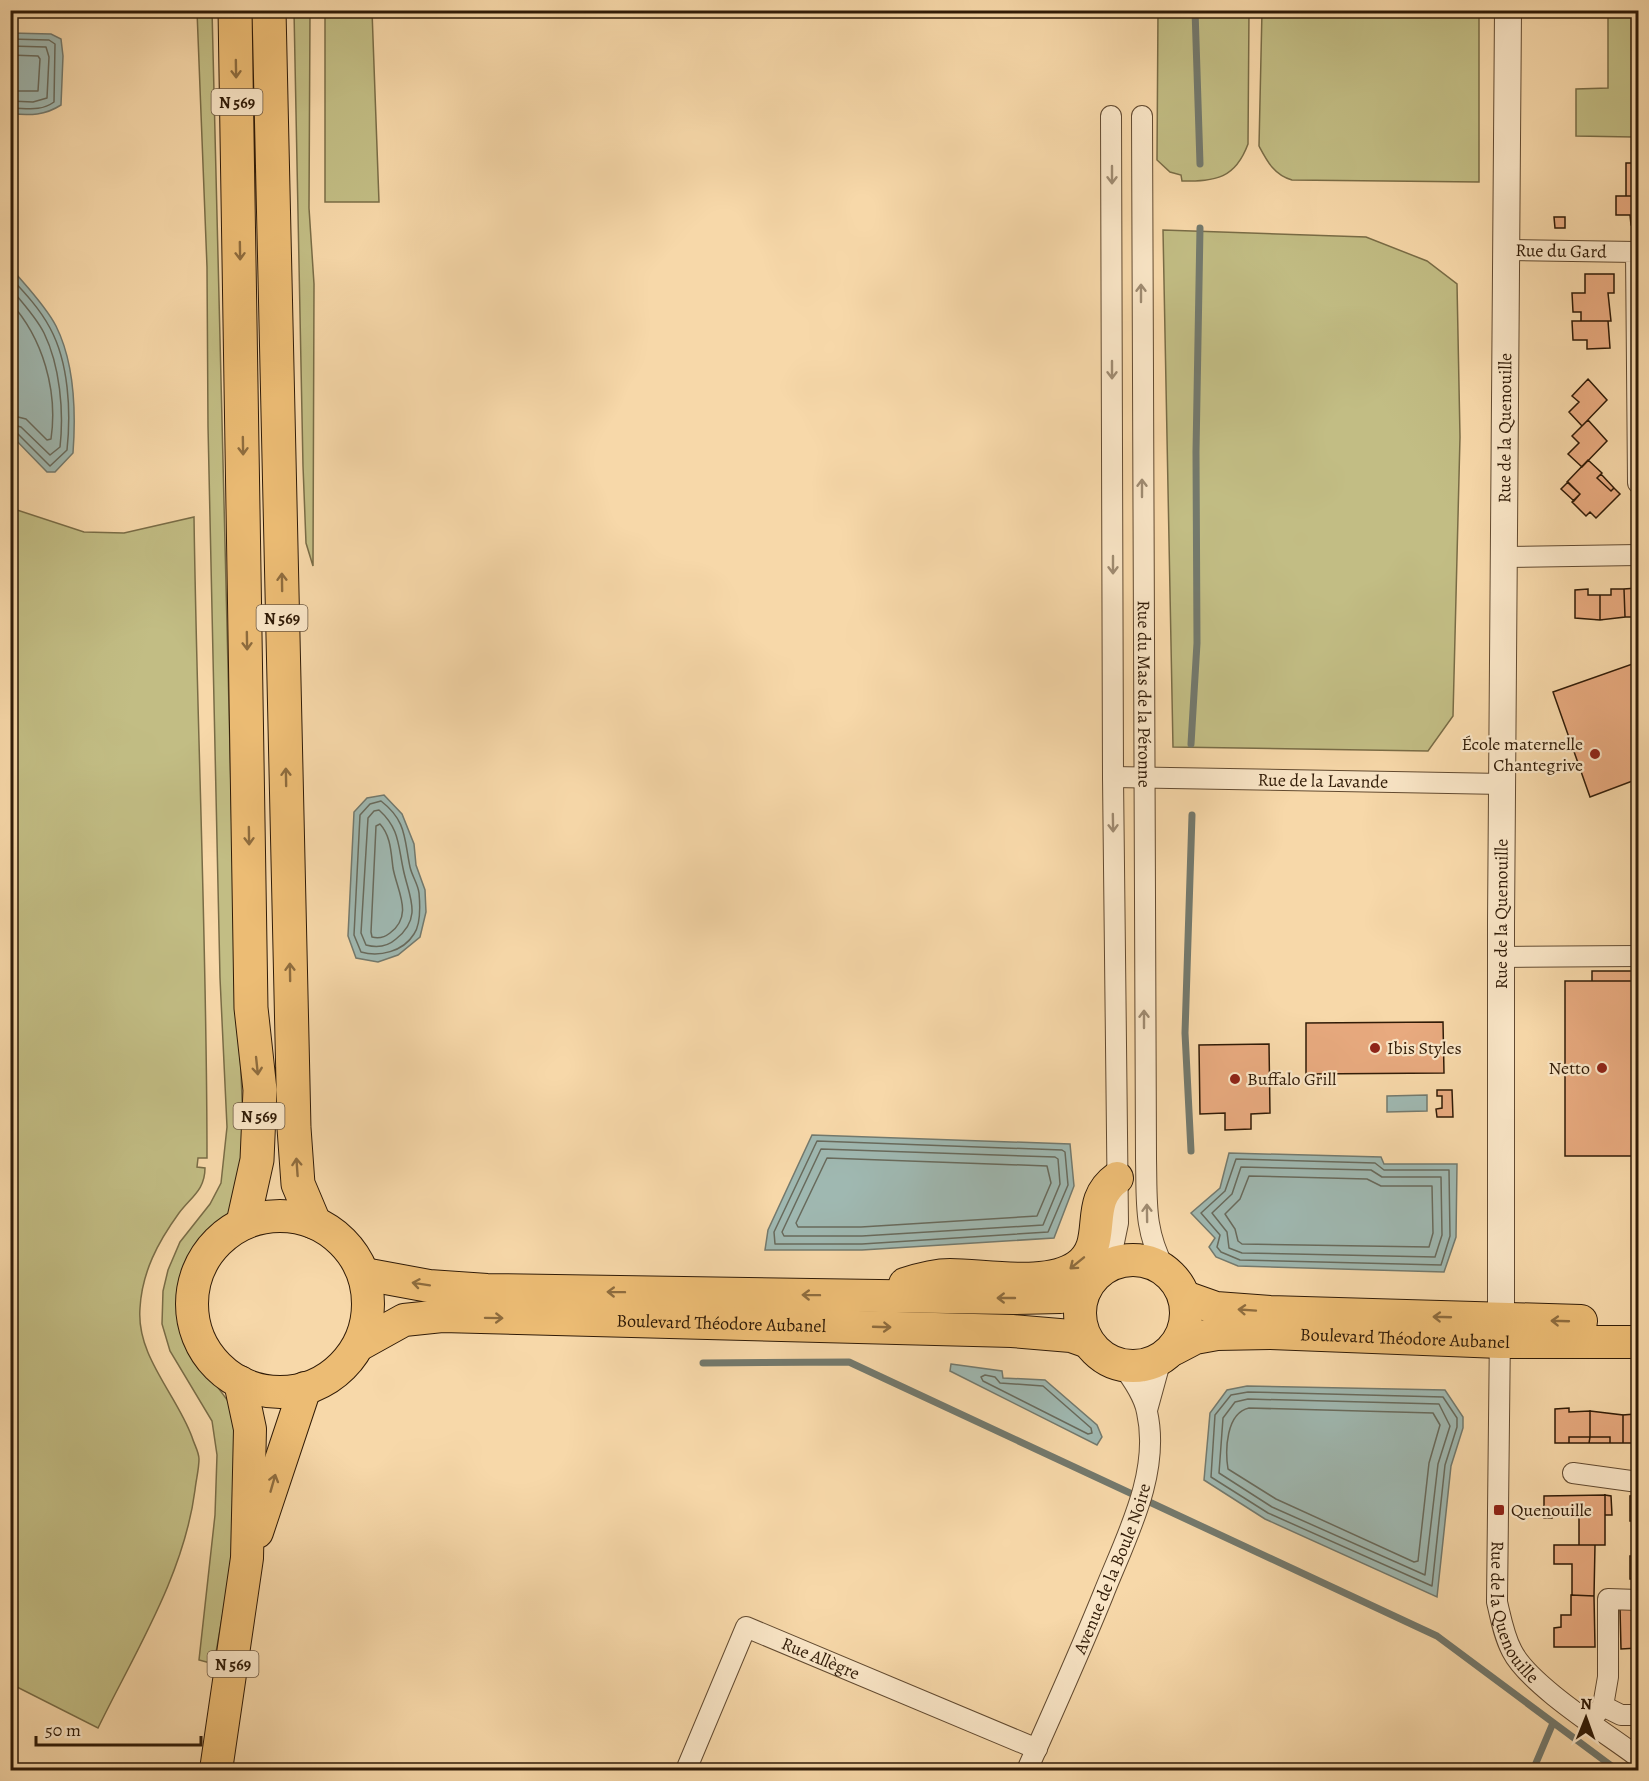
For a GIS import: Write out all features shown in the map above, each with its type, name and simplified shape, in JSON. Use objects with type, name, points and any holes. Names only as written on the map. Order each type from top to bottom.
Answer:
[{"type":"highway","name":"N 569","points":[[235,10],[251,1008],[260,1090],[256,1160],[243,1223]]},
{"type":"highway","name":"N 569","points":[[269,10],[294,1128],[298,1184],[314,1222]]},
{"type":"main road","points":[[883,1296],[903,1284],[926,1277],[948,1275],[1057,1276],[1078,1266],[1096,1238],[1100,1195],[1106,1186],[1118,1178]]},
{"type":"main road","points":[[267,1216],[291,1216],[314,1222],[336,1234],[352,1252],[364,1274],[369,1298],[367,1322],[358,1345],[345,1364],[326,1379],[305,1388],[283,1392],[261,1390],[240,1382],[218,1366],[201,1343],[193,1316],[193,1288],[202,1261],[220,1239],[243,1223],[267,1216]]},
{"type":"main road","points":[[1133,1259],[1148,1261],[1164,1268],[1177,1281],[1185,1298],[1186,1325],[1167,1354],[1146,1366],[1121,1364],[1100,1354],[1088,1342],[1083,1332],[1080,1311],[1084,1290],[1093,1277],[1105,1267],[1133,1259]]},
{"type":"main road","name":"Boulevard Théodore Aubanel","points":[[364,1274],[429,1286],[487,1290],[1037,1298],[1060,1297],[1084,1290]]},
{"type":"main road","name":"Boulevard Théodore Aubanel","points":[[1185,1298],[1201,1305],[1227,1309],[1638,1342]]},
{"type":"main road","name":"Boulevard Théodore Aubanel","points":[[358,1345],[404,1320],[442,1316],[1012,1331],[1071,1336],[1088,1342]]},
{"type":"main road","name":"Boulevard Théodore Aubanel","points":[[1167,1354],[1195,1338],[1228,1334],[1500,1330],[1584,1321],[1638,1329]]},
{"type":"main road","name":"N 569","points":[[216,1770],[247,1558],[250,1429],[240,1382]]},
{"type":"main road","name":"N 569","points":[[247,1558],[305,1388]]},
{"type":"street","name":"Rue de la Quenouille","points":[[1508,10],[1497,1602],[1502,1627],[1512,1652],[1530,1676],[1638,1757]]},
{"type":"street","name":"Rue du Mas de la Péronne","points":[[1105,1267],[1117,1237],[1118,1178],[1113,777],[1112,116]]},
{"type":"street","name":"Rue du Mas de la Péronne","points":[[1142,116],[1147,1226],[1153,1247],[1164,1268]]},
{"type":"street","name":"Rue du Gard","points":[[1507,250],[1637,252],[1638,483]]},
{"type":"street","points":[[1504,557],[1638,555]]},
{"type":"street","name":"Rue de la Lavande","points":[[1113,777],[1503,784]]},
{"type":"street","points":[[1501,957],[1638,956]]},
{"type":"street","points":[[1147,1410],[1167,1354]]},
{"type":"street","name":"Avenue de la Boule Noire","points":[[1027,1770],[1132,1522],[1144,1483],[1148,1454],[1147,1410],[1131,1377],[1121,1364]]},
{"type":"street","points":[[1573,1473],[1638,1482]]},
{"type":"street","points":[[1590,1721],[1603,1706],[1608,1677],[1608,1599],[1638,1599]]},
{"type":"street","name":"Rue Allègre","points":[[686,1770],[746,1627],[1037,1749]]},
{"type":"street","points":[[1603,1706],[1621,1715],[1638,1715]]},
{"type":"shaded area","points":[[212,10],[233,872],[244,1148],[234,1198],[227,1218],[198,1245],[181,1287],[177,1311],[193,1354],[231,1405],[237,1425],[234,1550],[214,1664],[199,1660],[215,1515],[217,1455],[212,1421],[170,1351],[162,1324],[163,1291],[168,1270],[180,1242],[210,1204],[221,1183],[227,1127],[220,978],[208,426],[207,267],[197,11]]},
{"type":"shaded area","points":[[294,11],[310,11],[309,208],[314,284],[313,566],[306,543],[303,466]]},
{"type":"shaded area","points":[[325,11],[372,11],[379,202],[325,202]]},
{"type":"shaded area","points":[[1158,11],[1249,11],[1248,144],[1237,165],[1223,176],[1214,179],[1182,181],[1181,175],[1170,172],[1157,160]]},
{"type":"shaded area","points":[[1262,11],[1479,11],[1479,182],[1292,180],[1280,175],[1268,162],[1259,146]]},
{"type":"shaded area","points":[[1608,11],[1638,11],[1638,102],[1632,103],[1633,137],[1576,136],[1576,89],[1608,88]]},
{"type":"shaded area","points":[[1163,230],[1366,237],[1427,261],[1457,284],[1460,437],[1453,716],[1428,751],[1173,747]]},
{"type":"shaded area","points":[[11,508],[84,532],[124,533],[194,517],[207,1158],[198,1158],[197,1167],[205,1168],[200,1188],[171,1224],[152,1258],[141,1295],[140,1326],[151,1359],[185,1421],[199,1456],[199,1463],[189,1522],[169,1583],[98,1728],[11,1684]]},
{"type":"water","points":[[11,33],[51,34],[61,39],[63,56],[61,105],[55,109],[43,113],[11,114]]},
{"type":"water","points":[[11,268],[52,318],[71,372],[74,405],[73,453],[55,472],[47,472],[11,435]]},
{"type":"water","points":[[384,795],[402,814],[414,844],[416,865],[425,890],[426,912],[420,937],[398,955],[378,962],[356,958],[348,936],[354,812],[367,798]]},
{"type":"water","points":[[1427,1095],[1427,1111],[1387,1112],[1387,1096]]},
{"type":"water","points":[[812,1135],[1070,1144],[1074,1186],[1054,1238],[862,1250],[765,1250],[768,1230]]},
{"type":"water","points":[[1229,1153],[1381,1157],[1384,1164],[1457,1164],[1456,1237],[1444,1272],[1238,1266],[1216,1257],[1209,1247],[1215,1238],[1191,1213],[1220,1188]]},
{"type":"water","points":[[951,1364],[1002,1371],[1003,1378],[1045,1380],[1097,1425],[1102,1437],[1097,1445],[950,1371]]},
{"type":"water","points":[[1247,1386],[1445,1390],[1463,1417],[1463,1428],[1451,1466],[1437,1597],[1265,1519],[1204,1480],[1210,1413],[1227,1390]]},
{"type":"building","points":[[1626,163],[1638,163],[1638,196],[1626,196]]},
{"type":"building","points":[[1616,196],[1638,196],[1638,224],[1631,225],[1630,215],[1616,215]]},
{"type":"building","points":[[1554,217],[1565,217],[1565,228],[1555,228]]},
{"type":"building","points":[[1585,274],[1614,274],[1614,293],[1608,293],[1611,321],[1581,321],[1581,312],[1573,312],[1572,293],[1585,293]]},
{"type":"building","points":[[1572,321],[1608,321],[1610,348],[1587,349],[1587,340],[1573,340]]},
{"type":"building","points":[[1588,379],[1607,400],[1582,426],[1569,412],[1579,402],[1572,396]]},
{"type":"building","points":[[1588,420],[1607,441],[1582,467],[1568,454],[1579,443],[1572,436]]},
{"type":"building","points":[[1588,460],[1602,473],[1597,478],[1611,491],[1614,488],[1620,494],[1596,518],[1590,512],[1586,516],[1572,502],[1580,494],[1567,482]]},
{"type":"building","points":[[1601,474],[1614,488],[1611,491],[1597,478]]},
{"type":"building","points":[[1568,482],[1580,494],[1574,501],[1561,489]]},
{"type":"building","points":[[1637,588],[1638,620],[1636,620],[1636,617],[1625,617],[1624,589]]},
{"type":"building","points":[[1588,589],[1588,595],[1600,595],[1600,620],[1575,618],[1575,590]]},
{"type":"building","points":[[1611,589],[1624,589],[1625,617],[1600,620],[1600,595],[1611,595]]},
{"type":"building","points":[[1638,662],[1638,790],[1635,780],[1590,797],[1553,692]]},
{"type":"building","points":[[1592,971],[1638,971],[1638,981],[1592,981]]},
{"type":"building","name":"Netto","points":[[1565,981],[1638,981],[1638,1156],[1565,1156]]},
{"type":"building","name":"Ibis Styles","points":[[1443,1022],[1444,1073],[1306,1074],[1306,1023]]},
{"type":"building","name":"Buffalo Grill","points":[[1269,1044],[1270,1113],[1251,1114],[1251,1129],[1225,1130],[1225,1113],[1200,1114],[1199,1045]]},
{"type":"building","points":[[1437,1090],[1452,1090],[1453,1117],[1437,1117],[1436,1109],[1442,1108],[1442,1096],[1437,1096]]},
{"type":"building","points":[[1569,1408],[1569,1412],[1590,1411],[1590,1437],[1569,1437],[1569,1443],[1555,1443],[1555,1409]]},
{"type":"building","points":[[1590,1411],[1623,1415],[1623,1443],[1610,1443],[1610,1437],[1590,1437]]},
{"type":"building","points":[[1635,1411],[1638,1412],[1636,1443],[1623,1443],[1623,1415],[1635,1414]]},
{"type":"building","points":[[1569,1437],[1590,1437],[1589,1443],[1569,1443]]},
{"type":"building","points":[[1590,1437],[1610,1437],[1610,1443],[1589,1443]]},
{"type":"building","points":[[1605,1495],[1611,1496],[1612,1515],[1605,1515]]},
{"type":"building","points":[[1605,1495],[1605,1545],[1579,1545],[1579,1515],[1552,1515],[1552,1518],[1544,1518],[1544,1496]]},
{"type":"building","points":[[1638,1495],[1638,1521],[1630,1521],[1630,1496]]},
{"type":"building","points":[[1554,1545],[1595,1545],[1594,1596],[1572,1595],[1572,1564],[1554,1564]]},
{"type":"building","points":[[1630,1556],[1638,1556],[1638,1579],[1630,1579]]},
{"type":"building","points":[[1571,1595],[1594,1596],[1595,1647],[1554,1647],[1554,1628],[1561,1627],[1561,1615],[1571,1615]]},
{"type":"building","points":[[1620,1608],[1638,1608],[1638,1648],[1621,1649]]},
{"type":"waterway","points":[[1195,10],[1200,164]]},
{"type":"waterway","points":[[1191,744],[1197,643],[1196,452],[1200,228]]},
{"type":"waterway","points":[[1191,1151],[1185,1033],[1192,815]]},
{"type":"waterway","points":[[703,1363],[849,1362],[1437,1636],[1617,1770]]},
{"type":"waterway","points":[[1533,1770],[1553,1723]]},
{"type":"place","name":"École maternelle Chantegrive","points":[[1595,754]]},
{"type":"place","name":"Ibis Styles","points":[[1375,1048]]},
{"type":"place","name":"Netto","points":[[1602,1068]]},
{"type":"place","name":"Buffalo Grill","points":[[1235,1079]]},
{"type":"place","name":"Quenouille","points":[[1499,1510]]}]
